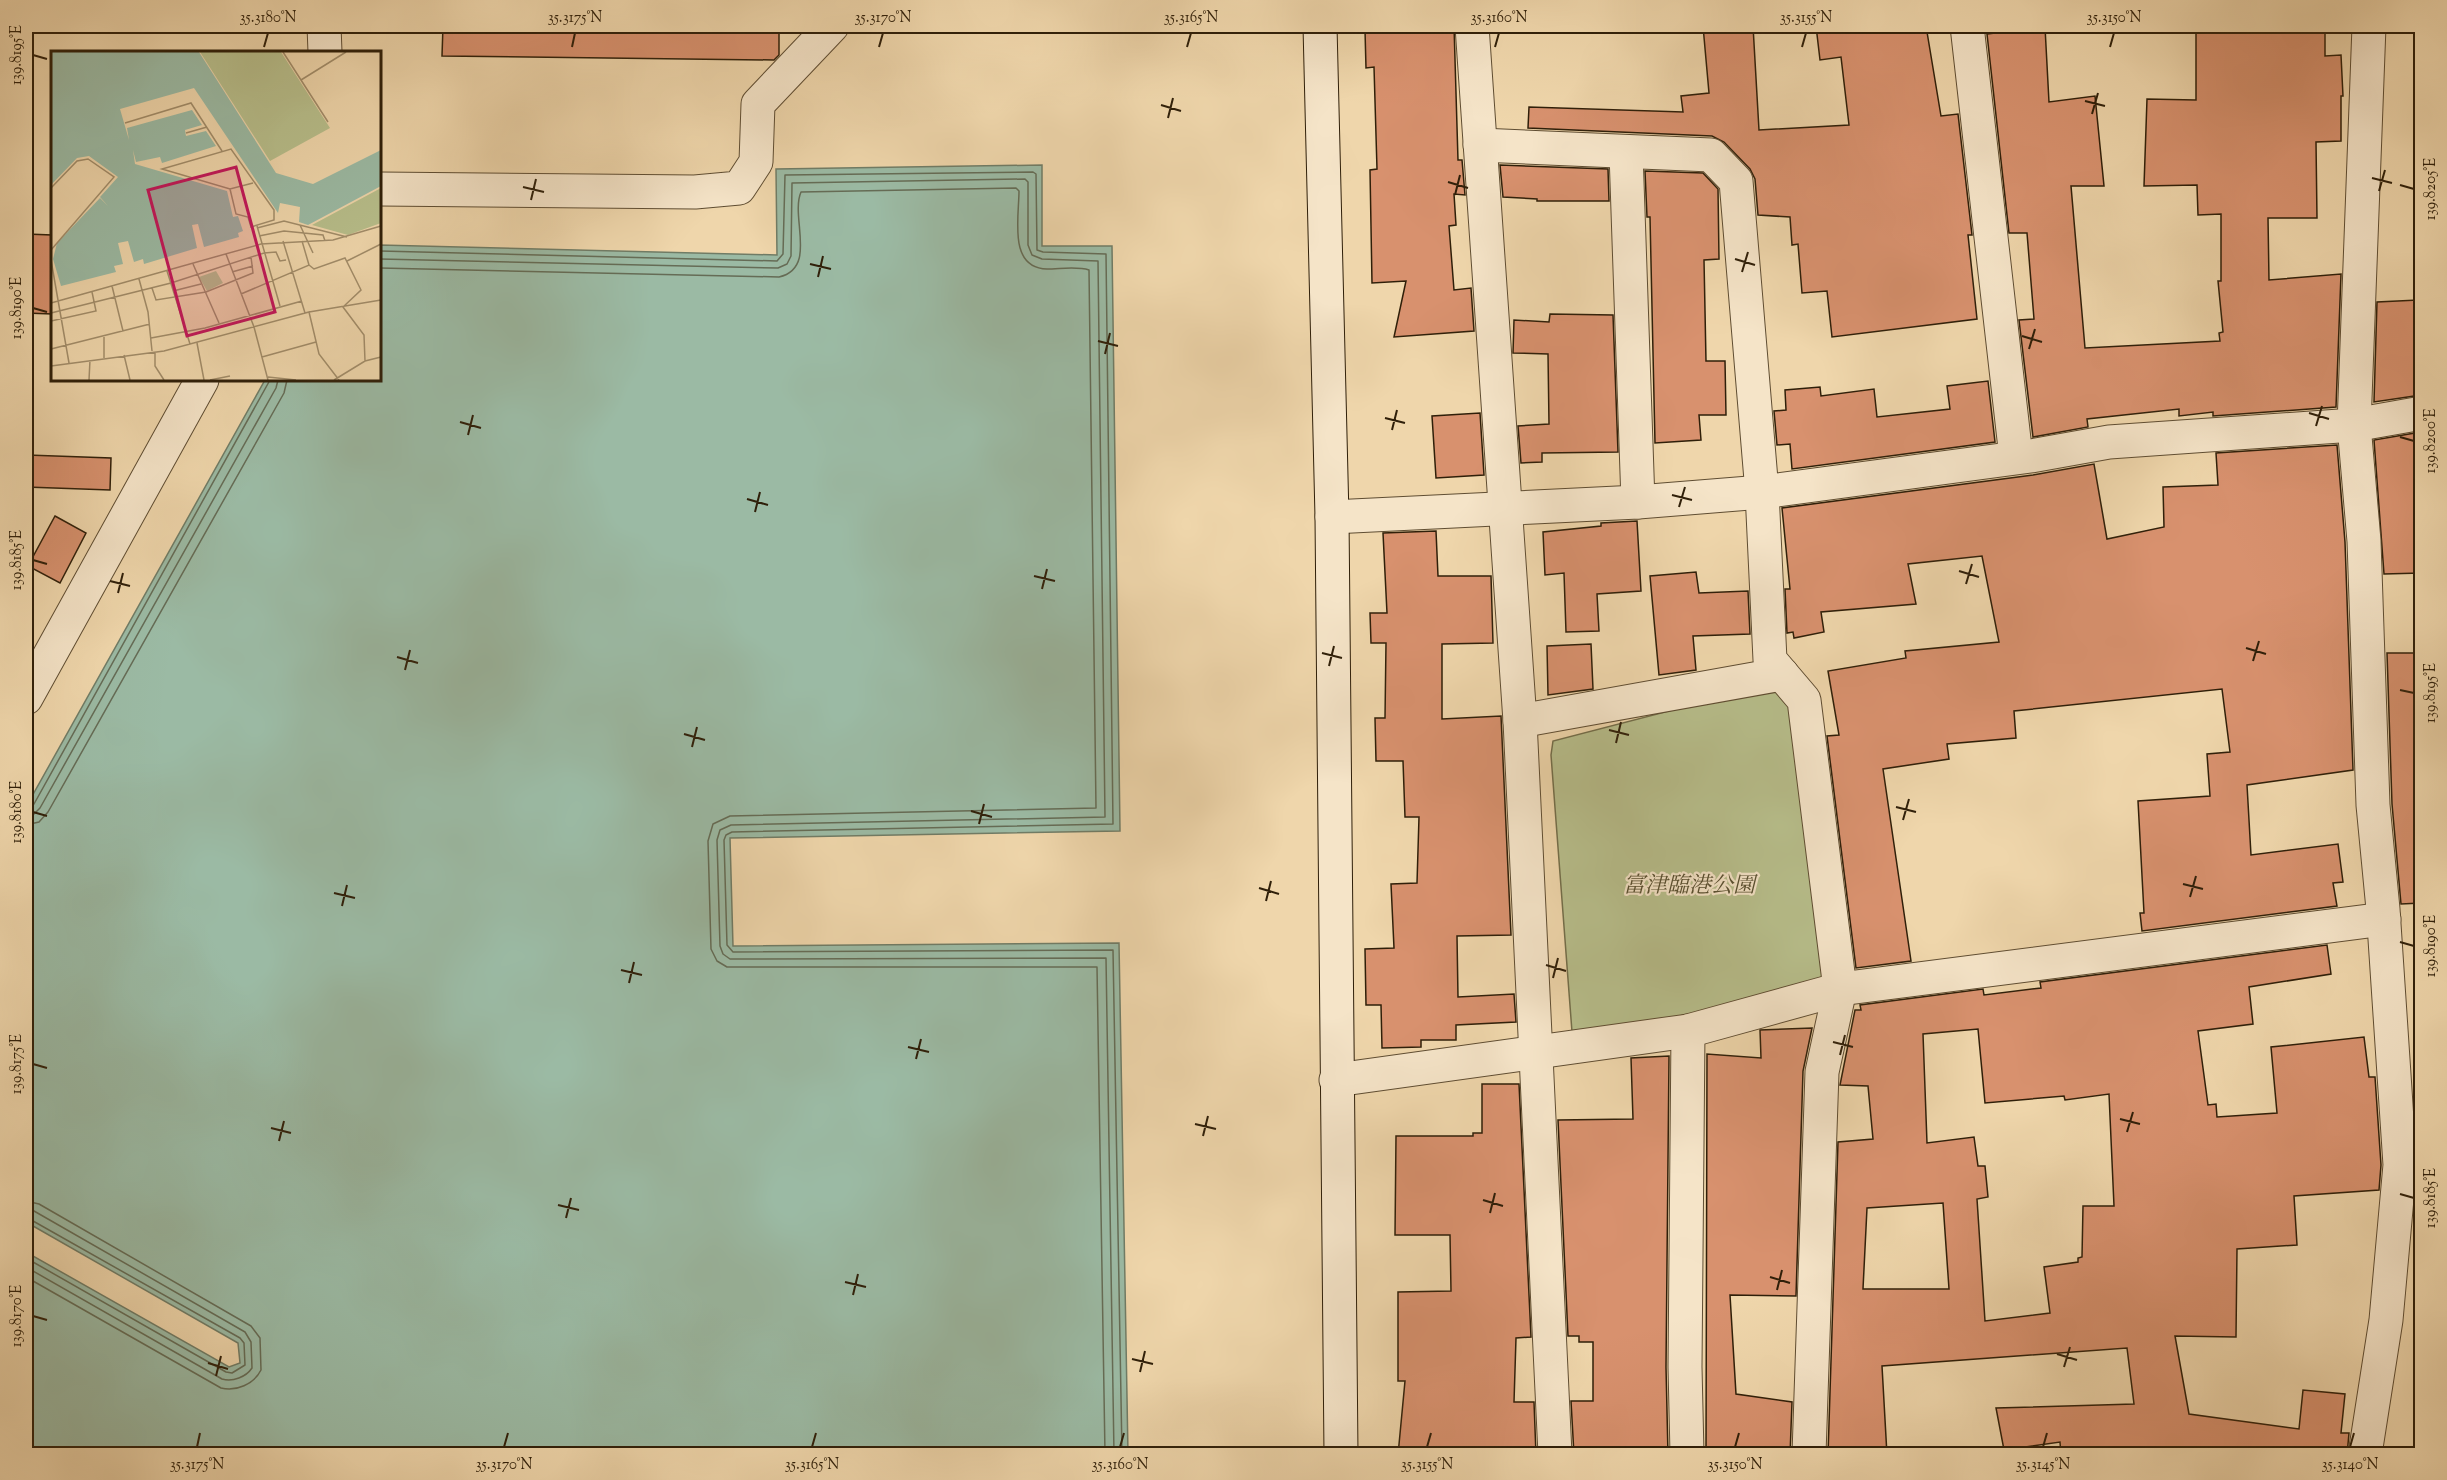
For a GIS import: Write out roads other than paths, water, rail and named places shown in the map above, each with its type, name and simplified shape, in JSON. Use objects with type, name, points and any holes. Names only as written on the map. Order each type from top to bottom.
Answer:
[{"type":"street","points":[[324,26],[324,51]]},
{"type":"street","points":[[381,189],[695,192],[739,188],[756,162],[758,104],[832,26]]},
{"type":"street","points":[[1320,26],[1332,517],[1341,1455]]},
{"type":"street","points":[[1472,26],[1520,721],[1556,1455]]},
{"type":"street","points":[[1967,26],[2016,457]]},
{"type":"street","points":[[2365,1455],[2386,1320],[2400,1165],[2384,920],[2373,806],[2364,541],[2354,425],[2369,26]]},
{"type":"street","points":[[1480,145],[1712,155],[1736,181],[1762,492],[1770,660],[1804,700],[1840,989],[1822,1072],[1809,1455]]},
{"type":"street","points":[[1626,153],[1638,502]]},
{"type":"street","points":[[26,698],[201,381]]},
{"type":"street","points":[[1332,517],[1638,502],[1762,492],[2109,442],[2354,425],[2421,413]]},
{"type":"street","points":[[1520,721],[1782,674]]},
{"type":"street","points":[[1336,1080],[1688,1031],[1840,989],[2384,920]]},
{"type":"street","points":[[1687,1455],[1685,1367],[1688,1031]]},
{"type":"water","points":[[1042,165],[1042,246],[1112,246],[1120,831],[730,838],[733,946],[1119,943],[1128,1454],[26,1454],[26,1252],[229,1367],[240,1363],[238,1343],[26,1222],[26,807],[264,381],[381,381],[381,245],[777,255],[776,169]]},
{"type":"park label","name":"富津臨港公園","points":[[1689,884]]}]
